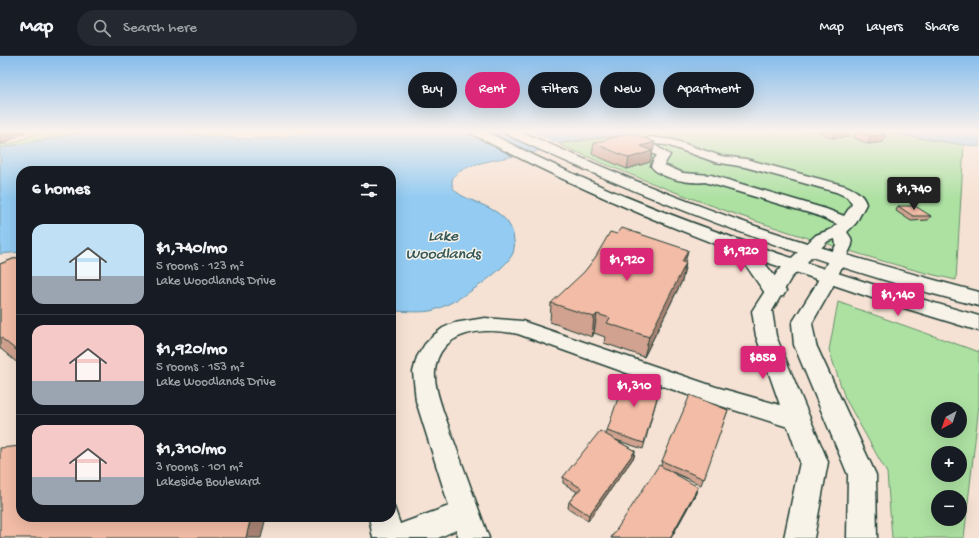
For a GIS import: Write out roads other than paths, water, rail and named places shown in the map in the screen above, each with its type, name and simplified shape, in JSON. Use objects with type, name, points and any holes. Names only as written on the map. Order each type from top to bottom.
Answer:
[{"type":"main road","points":[[520,153],[612,197],[723,239],[802,257],[833,267],[979,299]]},
{"type":"main road","points":[[558,153],[634,186],[734,224],[802,257]]},
{"type":"main road","points":[[723,239],[752,260],[775,290]]},
{"type":"main road","points":[[833,267],[892,298],[979,324]]},
{"type":"street","points":[[663,153],[663,158],[658,162],[657,166],[678,176],[694,179],[706,178],[821,212],[843,227]]},
{"type":"street","points":[[703,153],[719,159],[746,163],[841,189],[850,193],[858,200],[859,204],[843,227],[822,238],[784,275],[762,311],[766,336],[814,462],[799,538]]},
{"type":"street","points":[[843,227],[844,245],[823,288],[802,323],[805,345],[862,475],[862,538]]},
{"type":"street","points":[[402,538],[470,526],[433,420],[424,371],[429,355],[442,339],[448,334],[468,326],[492,324],[522,328],[710,394],[798,420]]},
{"type":"street","points":[[385,522],[388,538]]},
{"type":"water","name":"Lake Woodlands","points":[[0,153],[527,153],[488,161],[464,169],[455,175],[452,181],[454,189],[460,195],[493,210],[503,217],[511,227],[514,242],[513,253],[500,269],[476,288],[450,303],[430,311],[396,311],[396,166],[16,166],[16,252],[0,254]]}]
